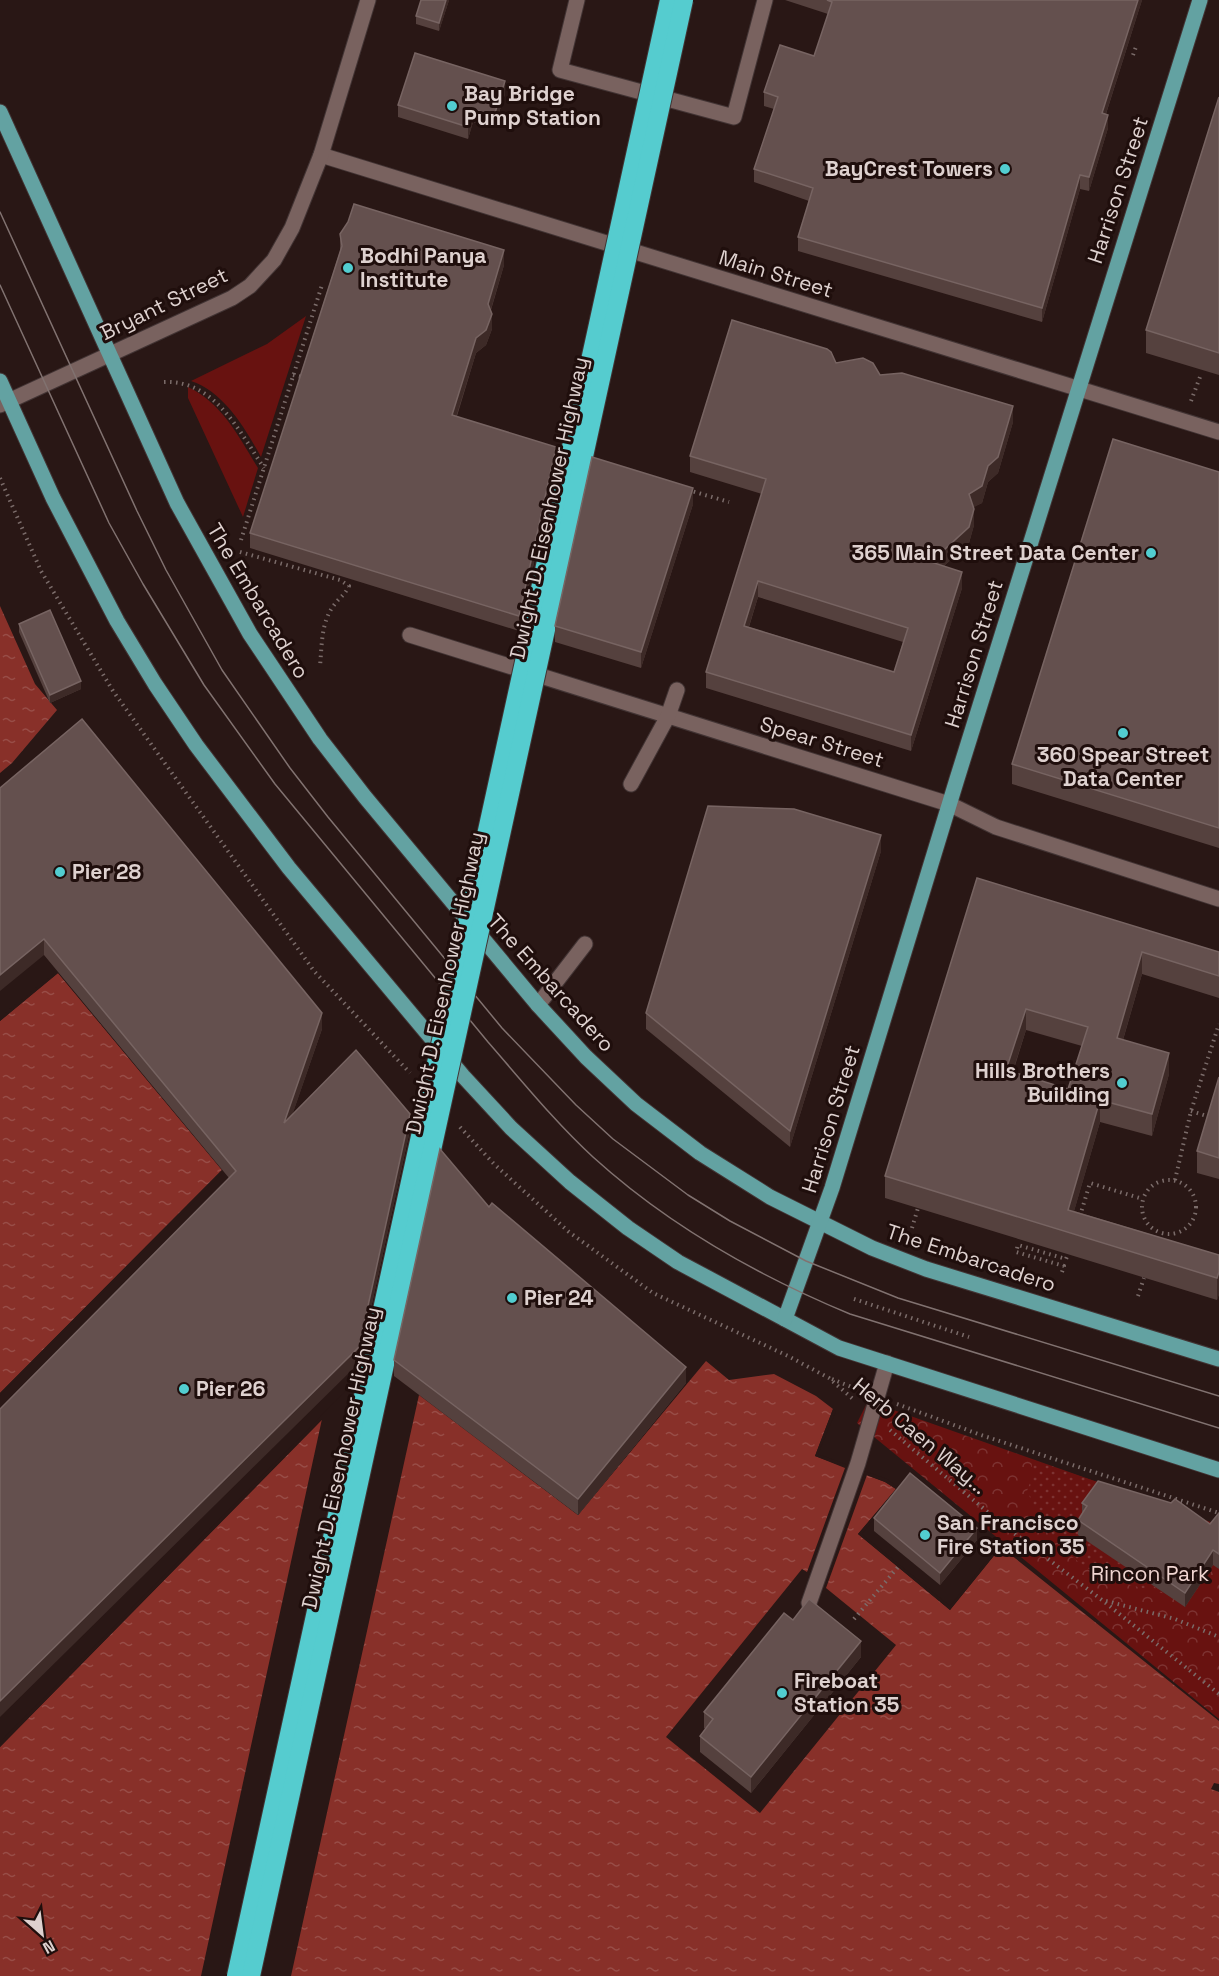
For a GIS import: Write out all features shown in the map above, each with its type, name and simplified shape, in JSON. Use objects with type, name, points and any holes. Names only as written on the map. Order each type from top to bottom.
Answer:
[{"type":"highway","name":"Dwight D. Eisenhower Highway","points":[[236,1976],[669,0]]},
{"type":"highway","name":"Dwight D. Eisenhower Highway","points":[[250,1976],[684,0]]},
{"type":"main road","name":"Harrison Street","points":[[785,1319],[820,1222],[1200,0]]},
{"type":"main road","name":"The Embarcadero","points":[[0,112],[177,503],[250,634],[320,739],[365,796],[538,1005],[586,1057],[628,1096],[700,1153],[770,1197],[872,1248],[926,1269],[1219,1359]]},
{"type":"main road","points":[[0,381],[4,403],[117,621],[161,693],[203,754],[282,859],[455,1067],[511,1128],[570,1182],[628,1228],[678,1262],[838,1348],[1219,1470]]},
{"type":"street","name":"Bryant Street","points":[[4,403],[232,298],[250,286],[274,260],[292,228],[321,155],[368,0]]},
{"type":"street","points":[[576,0],[560,70],[734,117],[765,0]]},
{"type":"street","name":"Main Street","points":[[321,155],[1219,432]]},
{"type":"street","name":"Spear Street","points":[[410,635],[949,804],[996,827],[1219,899]]},
{"type":"street","points":[[631,784],[668,716],[677,690]]},
{"type":"street","points":[[538,1005],[585,944]]},
{"type":"street","points":[[811,1596],[856,1471],[887,1363]]},
{"type":"path","points":[[1133,55],[1137,44]]},
{"type":"path","points":[[241,540],[322,285]]},
{"type":"path","points":[[293,375],[308,378]]},
{"type":"path","points":[[1191,403],[1200,376]]},
{"type":"path","points":[[164,382],[185,382],[198,388],[212,399],[232,422],[264,468]]},
{"type":"path","points":[[684,489],[729,502]]},
{"type":"path","points":[[240,552],[340,580],[349,586],[333,605],[323,630],[320,666]]},
{"type":"path","points":[[1175,1180],[1191,1112],[1219,1024]]},
{"type":"path","points":[[1191,1112],[1214,1118]]},
{"type":"path","points":[[1166,1179],[1175,1180],[1184,1184],[1195,1197],[1195,1214],[1185,1228],[1177,1233],[1160,1233],[1145,1221],[1142,1212],[1143,1199],[1149,1187],[1157,1182],[1166,1179]]},
{"type":"path","points":[[1077,1223],[1090,1183],[1143,1199]]},
{"type":"path","points":[[912,1228],[918,1208]]},
{"type":"path","points":[[1156,1240],[1160,1233]]},
{"type":"path","points":[[1062,1272],[1064,1266],[1016,1252],[1018,1245],[1066,1259],[1068,1254]]},
{"type":"path","points":[[1138,1296],[1144,1278]]},
{"type":"path","points":[[855,1299],[969,1337]]},
{"type":"path","name":"Herb Caen Way...","points":[[877,1396],[829,1378],[1002,1524],[1102,1600],[1219,1694]]},
{"type":"path","points":[[877,1396],[971,1432],[1219,1513]]},
{"type":"path","points":[[854,1619],[898,1567]]},
{"type":"path","points":[[1102,1600],[1175,1618],[1219,1637]]},
{"type":"green space","points":[[306,316],[261,457],[241,423],[223,402],[214,393],[191,381],[267,344]]},
{"type":"green space","points":[[188,387],[220,411],[258,468],[243,517],[188,398]]},
{"type":"green space","name":"Rincon Park","points":[[868,1401],[1219,1525],[1219,1719],[857,1423]]},
{"type":"green space","points":[[1032,1460],[1109,1486],[1078,1535],[1165,1594],[1102,1576],[1077,1561],[1066,1551],[1040,1517],[1027,1491],[1031,1480]]},
{"type":"water","points":[[0,606],[35,684],[57,710],[12,763],[0,773]]},
{"type":"water","points":[[58,973],[222,1170],[0,1393],[0,1021]]},
{"type":"water","points":[[706,1361],[729,1380],[774,1374],[816,1396],[833,1409],[815,1456],[885,1482],[896,1489],[858,1534],[950,1610],[1001,1547],[1219,1721],[1219,1784],[1214,1783],[1211,1789],[1219,1792],[1219,1976],[0,1976],[0,1747],[378,1363],[578,1515]]},
{"type":"pier","points":[[58,970],[224,1172],[0,1396],[0,1393],[222,1170],[58,973],[0,1021],[0,1017]]},
{"type":"pier","points":[[376,1360],[578,1511],[684,1381],[686,1383],[578,1515],[419,1395],[291,1976],[201,1976],[322,1419],[0,1747],[0,1742]]},
{"type":"pier","points":[[833,1409],[836,1411],[818,1454],[887,1479],[899,1488],[862,1534],[950,1606],[999,1545],[1001,1547],[950,1610],[858,1534],[896,1489],[867,1475],[826,1588],[896,1645],[760,1813],[666,1737],[802,1569],[807,1572],[845,1468],[815,1456]]},
{"type":"building","points":[[421,0],[446,0],[439,23],[416,16]]},
{"type":"building","points":[[827,0],[1138,0],[1102,113],[1108,115],[1089,177],[1080,175],[1042,308],[798,237],[813,188],[754,169],[778,97],[764,92],[780,45],[814,56],[832,2]]},
{"type":"building","name":"Bay Bridge Pump Station","points":[[415,53],[505,81],[494,116],[473,109],[468,127],[398,105]]},
{"type":"building","points":[[1219,97],[1219,353],[1146,330]]},
{"type":"building","points":[[354,204],[504,250],[488,304],[492,314],[486,330],[476,338],[452,415],[556,447],[519,616],[250,533],[342,246],[340,234],[348,222]]},
{"type":"building","points":[[732,320],[827,349],[836,363],[863,358],[873,363],[880,375],[902,373],[1013,406],[998,457],[988,466],[982,486],[969,494],[974,509],[969,527],[931,562],[962,572],[911,735],[706,672],[766,479],[690,456]],"holes":[[[758,581],[908,628],[894,672],[744,626]]]},
{"type":"building","points":[[1113,439],[1219,472],[1219,828],[1012,764]]},
{"type":"building","points":[[592,457],[693,488],[641,652],[555,626]]},
{"type":"building","points":[[50,610],[81,681],[50,695],[19,624]]},
{"type":"building","points":[[82,719],[322,1013],[284,1123],[356,1050],[410,1114],[359,1347],[0,1701],[0,1409],[236,1171],[44,939],[0,975],[0,788]]},
{"type":"building","points":[[708,806],[794,809],[881,835],[790,1131],[646,1013]]},
{"type":"building","name":"Hills Brothers Building","points":[[977,878],[1219,952],[1219,976],[1142,952],[1117,1038],[1169,1053],[1152,1114],[1100,1100],[1068,1210],[1219,1255],[1217,1278],[885,1176]],"holes":[[[1026,1009],[1088,1027],[1068,1089],[1006,1070]]]},
{"type":"building","points":[[1219,1077],[1219,1158],[1197,1151]]},
{"type":"building","name":"Pier 24","points":[[440,1149],[489,1207],[492,1203],[686,1367],[578,1499],[394,1360]]},
{"type":"building","name":"San Francisco Fire Station 35","points":[[910,1473],[977,1528],[940,1573],[874,1518]]},
{"type":"building","points":[[1098,1481],[1171,1503],[1175,1499],[1210,1524],[1219,1513],[1219,1554],[1213,1550],[1185,1593],[1078,1520],[1087,1506],[1082,1503]]},
{"type":"building","name":"Fireboat Station 35","points":[[809,1599],[861,1641],[751,1777],[700,1736],[713,1719],[704,1712],[784,1613],[793,1620]]},
{"type":"tram line","points":[[0,212],[137,511],[166,570],[222,670],[290,768],[328,817],[502,1028],[576,1105],[613,1139],[688,1195],[730,1221],[806,1261],[898,1298],[1219,1396]]},
{"type":"tram line","points":[[0,285],[109,523],[204,685],[275,784],[488,1042],[579,1144],[622,1182],[683,1227],[747,1265],[815,1299],[850,1314],[1219,1428]]},
{"type":"place","name":"Bay Bridge Pump Station","points":[[452,106]]},
{"type":"place","name":"BayCrest Towers","points":[[1005,169]]},
{"type":"place","name":"Bodhi Panya Institute","points":[[348,268]]},
{"type":"place","name":"365 Main Street Data Center","points":[[1151,553]]},
{"type":"place","name":"360 Spear Street Data Center","points":[[1123,733]]},
{"type":"place","name":"Pier 28","points":[[60,872]]},
{"type":"place","name":"Hills Brothers Building","points":[[1122,1083]]},
{"type":"place","name":"Pier 24","points":[[512,1298]]},
{"type":"place","name":"Pier 26","points":[[184,1389]]},
{"type":"place","name":"San Francisco Fire Station 35","points":[[925,1535]]},
{"type":"place","name":"Fireboat Station 35","points":[[782,1693]]}]
